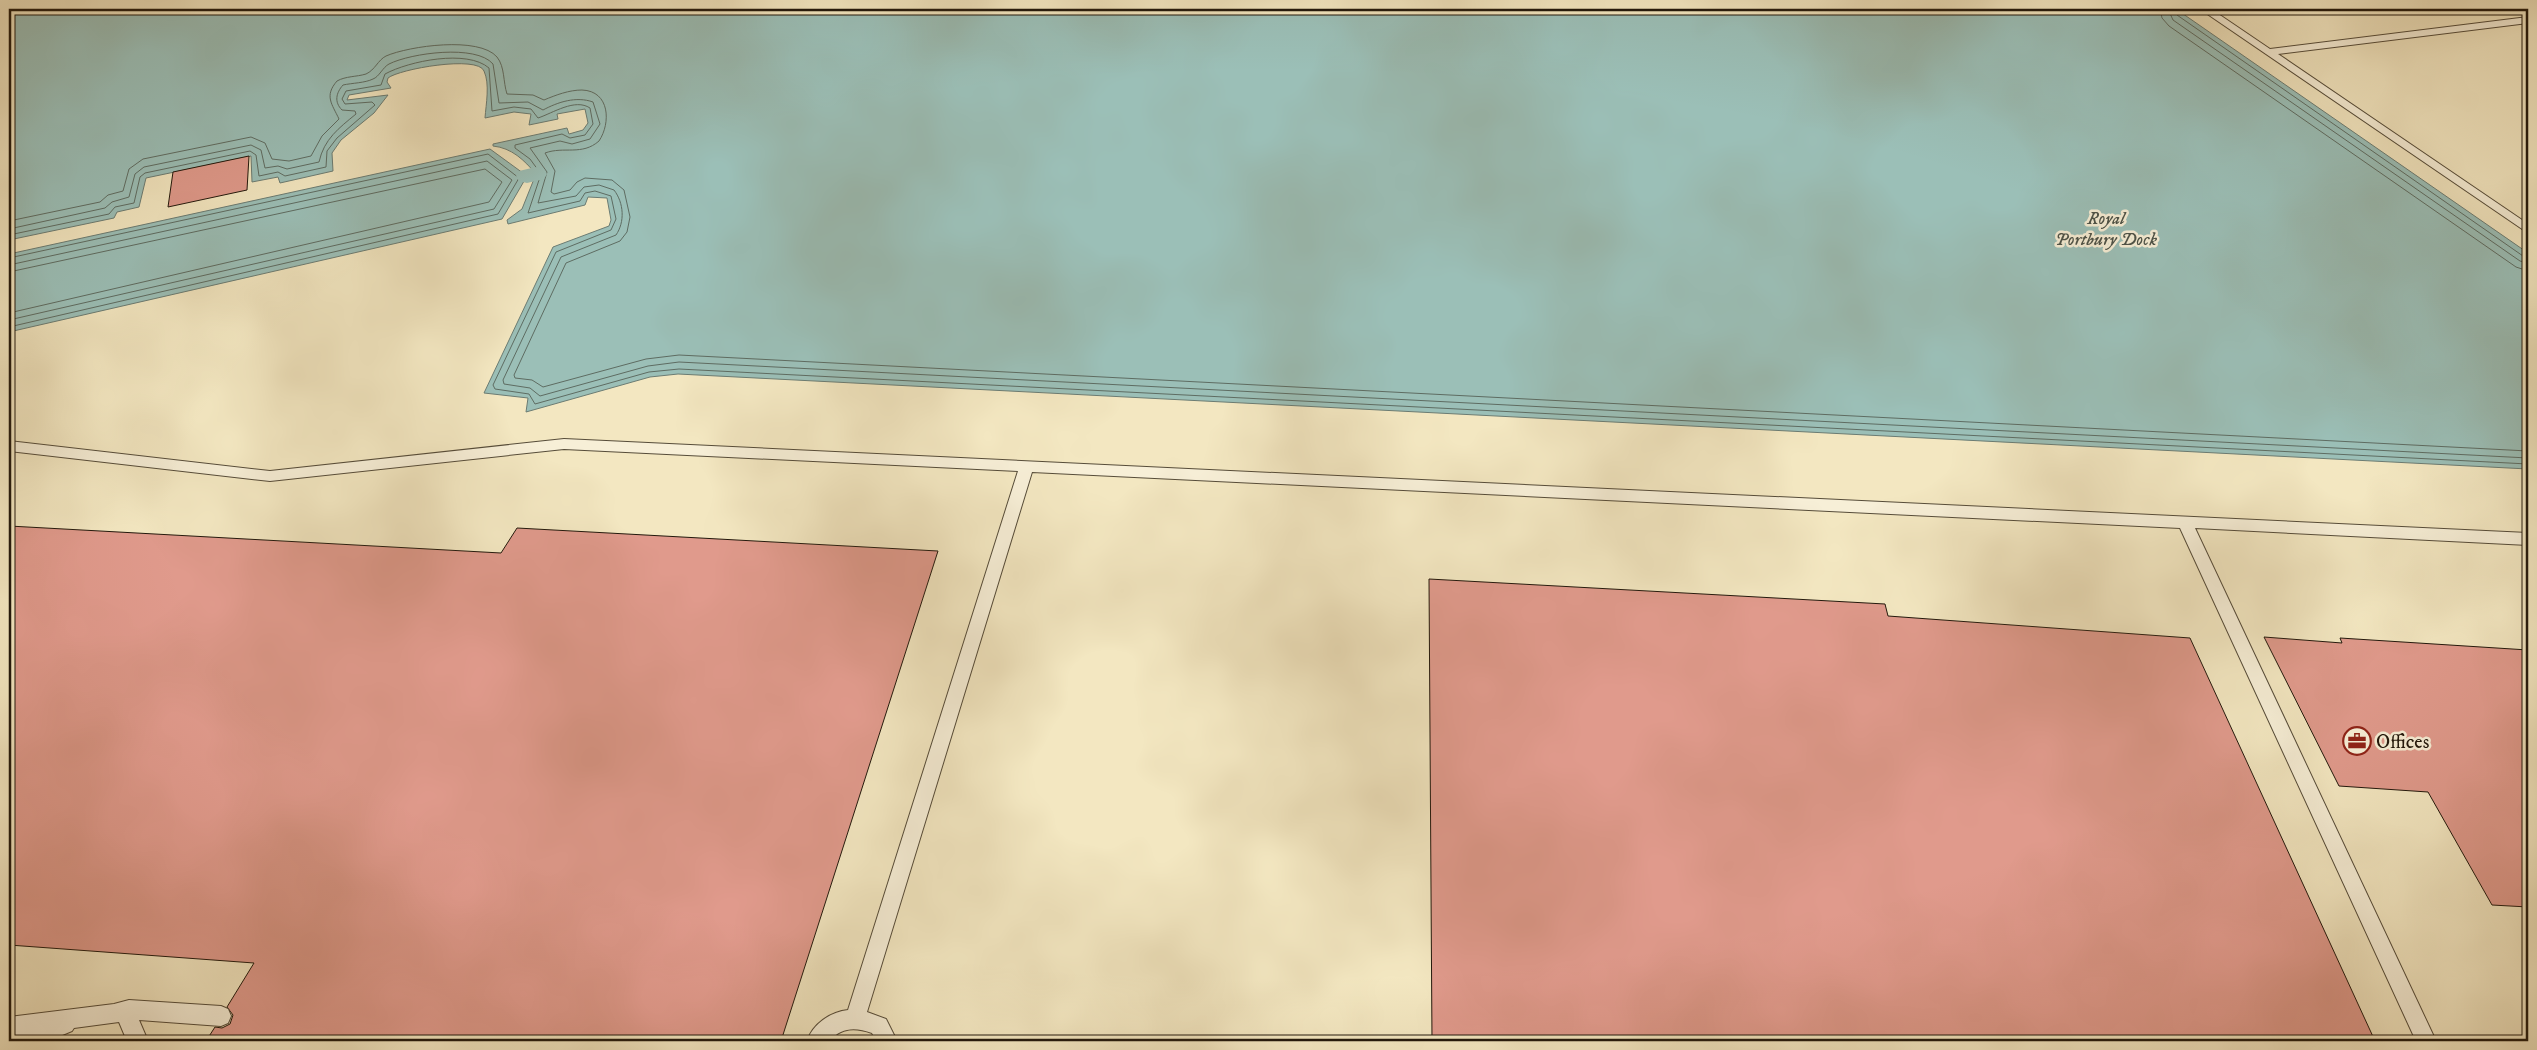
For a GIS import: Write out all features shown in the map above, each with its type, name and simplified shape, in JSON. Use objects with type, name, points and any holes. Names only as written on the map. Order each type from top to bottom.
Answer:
[{"type":"lane","points":[[2205,9],[2528,229]]},
{"type":"lane","points":[[2270,52],[2527,21]]},
{"type":"lane","points":[[9,446],[270,476],[564,444],[2528,540]]},
{"type":"lane","points":[[855,1018],[1027,466]]},
{"type":"lane","points":[[2185,524],[2426,1041]]},
{"type":"lane","points":[[129,1010],[129,1024],[138,1041]]},
{"type":"lane","points":[[9,1027],[93,1015],[114,1014],[129,1010],[222,1016]]},
{"type":"lane","points":[[25,1041],[61,1025],[93,1015]]},
{"type":"lane","points":[[817,1041],[826,1029],[840,1020],[855,1018],[880,1026],[887,1041]]},
{"type":"water","name":"Royal Portbury Dock","points":[[9,9],[2176,9],[2528,253],[2528,469],[678,374],[650,377],[526,412],[528,398],[484,393],[553,247],[609,226],[611,220],[607,198],[588,197],[585,205],[508,224],[507,220],[522,209],[536,174],[512,152],[493,146],[493,144],[567,128],[569,134],[583,130],[588,123],[585,109],[557,114],[558,119],[529,125],[531,114],[514,112],[485,118],[487,82],[484,71],[479,66],[468,64],[438,65],[407,71],[388,78],[387,82],[391,88],[349,95],[347,100],[388,95],[374,113],[341,140],[332,153],[333,171],[280,183],[278,177],[252,182],[251,156],[146,178],[139,207],[117,212],[114,218],[9,240]]},
{"type":"water","points":[[490,149],[527,176],[502,219],[9,332],[9,254]]},
{"type":"building","points":[[249,156],[247,190],[168,207],[173,172]]},
{"type":"building","points":[[9,526],[501,553],[517,528],[938,551],[781,1041],[206,1041],[215,1027],[222,1028],[230,1024],[233,1015],[227,1007],[254,963],[9,945]]},
{"type":"building","points":[[1429,579],[1885,604],[1888,616],[2190,638],[2375,1041],[1432,1041]]},
{"type":"building","points":[[2264,637],[2342,643],[2340,638],[2528,650],[2528,907],[2492,905],[2428,792],[2339,786]]},
{"type":"waterway","points":[[527,176],[536,174]]},
{"type":"place","name":"Offices","points":[[2357,741]]}]
